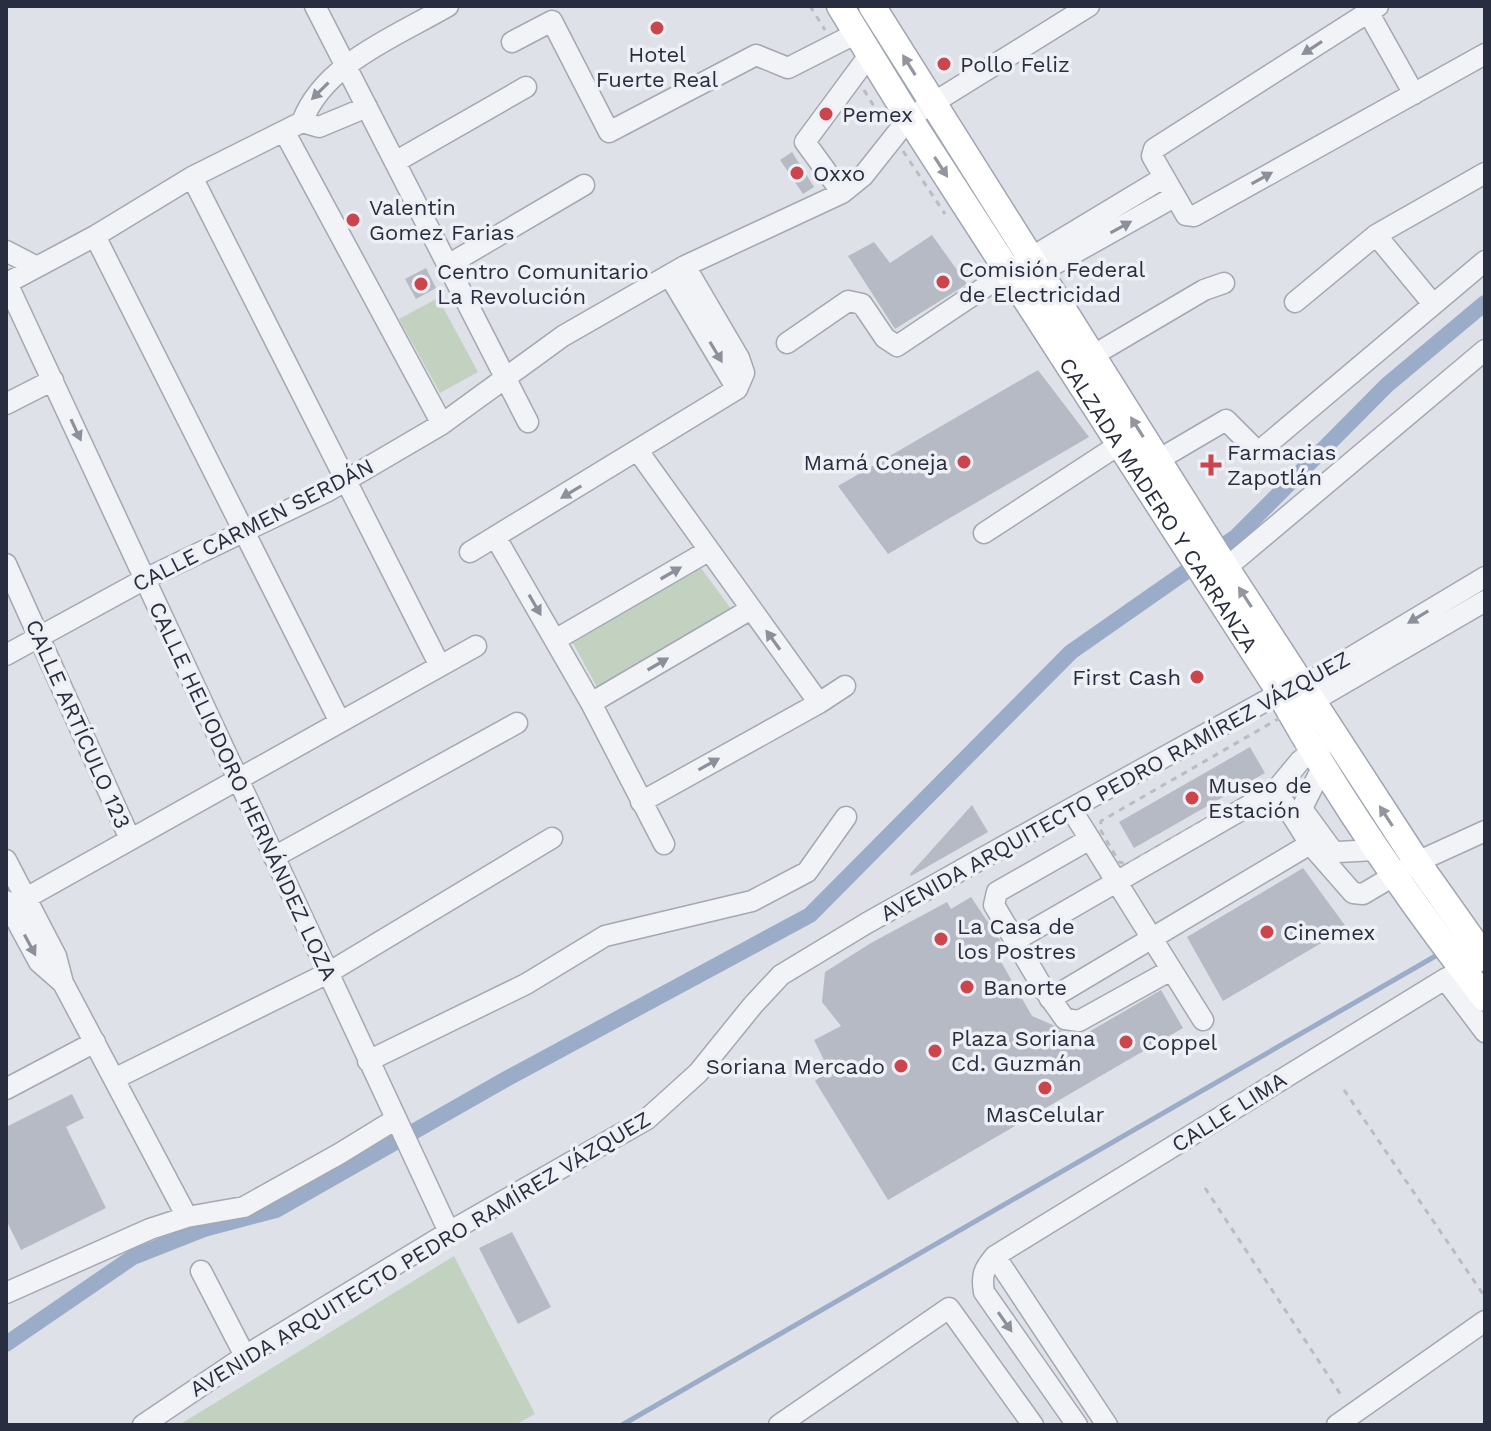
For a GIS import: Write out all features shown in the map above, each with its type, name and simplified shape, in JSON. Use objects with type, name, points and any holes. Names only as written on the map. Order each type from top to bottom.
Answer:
[{"type":"main road","name":"CALZADA MADERO Y CARRANZA","points":[[840,6],[909,118],[1024,272],[1092,356],[1120,444],[1176,510],[1211,560],[1296,696],[1335,736],[1417,862],[1435,912],[1469,964],[1485,998]]},
{"type":"main road","name":"CALZADA MADERO Y CARRANZA","points":[[872,6],[932,102],[1024,272],[1102,394],[1158,460],[1176,510]]},
{"type":"main road","name":"CALZADA MADERO Y CARRANZA","points":[[1296,696],[1318,760],[1375,850],[1393,875],[1435,912]]},
{"type":"street","points":[[315,6],[528,422]]},
{"type":"street","points":[[7,282],[95,236],[192,177],[293,126],[310,101],[345,66],[448,6]]},
{"type":"street","name":"CALLE CARMEN SERDÁN","points":[[6,655],[145,579],[326,492],[442,424],[563,336],[677,270],[842,193],[863,176],[909,118],[1082,8]]},
{"type":"street","points":[[1414,94],[1373,9],[1154,149],[1152,156],[1186,215],[1194,216],[1414,94],[1485,54]]},
{"type":"street","points":[[512,42],[552,21],[609,132],[756,55],[788,68],[863,43]]},
{"type":"street","points":[[842,193],[805,142],[863,43]]},
{"type":"street","points":[[395,162],[526,87]]},
{"type":"street","points":[[293,126],[319,127],[367,107]]},
{"type":"street","points":[[293,126],[442,424]]},
{"type":"street","points":[[1295,302],[1376,235],[1485,173]]},
{"type":"street","points":[[192,177],[440,666]]},
{"type":"street","points":[[1024,272],[1163,178]]},
{"type":"street","points":[[448,265],[584,185]]},
{"type":"street","points":[[787,343],[848,301],[862,304],[885,338],[897,346],[1024,272],[1174,197]]},
{"type":"street","points":[[1376,235],[1433,304]]},
{"type":"street","points":[[95,236],[340,722]]},
{"type":"street","points":[[6,251],[37,267]]},
{"type":"street","points":[[1158,460],[1226,420],[1255,449],[1263,448],[1485,261]]},
{"type":"street","points":[[470,552],[638,451],[741,381],[677,270]]},
{"type":"street","name":"CALLE HELIODORO HERNÁNDEZ LOZA","points":[[7,282],[449,1232]]},
{"type":"street","points":[[1092,356],[1204,290],[1224,283]]},
{"type":"street","points":[[1211,560],[1485,350]]},
{"type":"street","points":[[6,404],[53,380]]},
{"type":"street","points":[[984,533],[1120,444]]},
{"type":"street","points":[[638,451],[819,703]]},
{"type":"street","points":[[496,538],[591,703],[664,844]]},
{"type":"street","points":[[555,640],[708,551]]},
{"type":"street","name":"CALLE ARTÍCULO 123","points":[[6,564],[130,839]]},
{"type":"street","name":"AVENIDA ARQUITECTO PEDRO RAMÍREZ VÁZQUEZ","points":[[753,1005],[902,914],[1296,696],[1485,577]]},
{"type":"street","name":"AVENIDA ARQUITECTO PEDRO RAMÍREZ VÁZQUEZ","points":[[143,1425],[245,1356],[449,1232],[647,1119],[698,1073],[781,975],[867,923],[1296,696],[1485,601]]},
{"type":"street","points":[[591,703],[751,609]]},
{"type":"street","points":[[14,902],[476,646]]},
{"type":"street","points":[[641,802],[845,686]]},
{"type":"street","points":[[274,857],[517,723]]},
{"type":"street","points":[[1335,736],[1318,760],[1305,799],[1305,813],[1332,850],[1375,850]]},
{"type":"street","points":[[1014,941],[1118,872],[1276,790],[1300,761],[1318,760]]},
{"type":"street","points":[[1276,790],[1310,844],[1353,893],[1363,894],[1417,862],[1485,831]]},
{"type":"street","points":[[368,1061],[526,984],[605,936],[752,901],[807,872],[846,817]]},
{"type":"street","points":[[1076,817],[1118,872],[1152,938],[1203,1020]]},
{"type":"street","points":[[114,1079],[328,973],[552,838]]},
{"type":"street","points":[[1090,839],[997,892],[994,905],[1014,941],[1065,1019],[1079,1021],[1171,970]]},
{"type":"street","points":[[1050,999],[1310,844]]},
{"type":"street","points":[[6,860],[14,902],[39,962],[63,983],[187,1217]]},
{"type":"street","points":[[1469,964],[1485,1032]]},
{"type":"street","name":"CALLE LIMA","points":[[995,1256],[1469,964]]},
{"type":"street","points":[[6,1089],[95,1042]]},
{"type":"street","points":[[6,1293],[150,1229],[187,1217],[244,1207],[398,1123]]},
{"type":"street","points":[[995,1256],[1102,1419],[1078,1425],[984,1292],[981,1277],[995,1256]]},
{"type":"street","points":[[201,1271],[245,1356]]},
{"type":"street","points":[[779,1425],[949,1308],[1033,1425]]},
{"type":"street","points":[[1345,1419],[1485,1321]]},
{"type":"path","points":[[1285,715],[1297,749],[1293,763],[1283,776],[1118,872],[1100,829],[1101,821],[1285,715]]},
{"type":"path","points":[[1344,1090],[1485,1297]]},
{"type":"path","points":[[1205,1188],[1345,1419]]},
{"type":"green space","points":[[438,298],[478,372],[440,393],[399,319]]},
{"type":"green space","points":[[701,568],[732,610],[598,689],[573,643]]},
{"type":"green space","points":[[454,1256],[535,1414],[515,1425],[179,1425]]},
{"type":"building","name":"Oxxo","points":[[792,152],[814,187],[803,194],[780,160]]},
{"type":"building","name":"Comisión Federal de Electricidad","points":[[932,235],[967,284],[895,329],[848,256],[874,242],[890,263]]},
{"type":"building","name":"Centro Comunitario La Revolución","points":[[426,268],[436,288],[416,299],[405,279]]},
{"type":"building","name":"Mamá Coneja","points":[[1038,370],[1089,437],[888,554],[838,486]]},
{"type":"building","name":"Museo de Estación","points":[[1250,747],[1265,773],[1134,848],[1119,822]]},
{"type":"building","points":[[972,805],[988,832],[911,876],[910,874]]},
{"type":"building","name":"Cinemex","points":[[1303,868],[1347,928],[1223,1001],[1187,937]]},
{"type":"building","name":"Plaza Soriana Cd. Guzmán","points":[[971,897],[1002,943],[1003,948],[996,953],[1032,1016],[1080,1037],[1161,990],[1183,1028],[888,1200],[815,1081],[829,1070],[814,1040],[841,1026],[822,1002],[825,972],[947,902],[951,909]]},
{"type":"building","points":[[72,1094],[84,1118],[66,1127],[106,1208],[21,1250],[6,1220],[6,1127]]},
{"type":"building","points":[[512,1232],[551,1307],[518,1324],[479,1248]]},
{"type":"waterway","points":[[6,1344],[133,1257],[204,1229],[276,1210],[508,1078],[810,915],[1071,652],[1237,536],[1387,385],[1485,303]]},
{"type":"waterway","points":[[622,1425],[1439,954]]},
{"type":"place","name":"Hotel Fuerte Real","points":[[657,28]]},
{"type":"place","name":"Pollo Feliz","points":[[944,64]]},
{"type":"place","name":"Pemex","points":[[826,114]]},
{"type":"place","name":"Oxxo","points":[[797,173]]},
{"type":"place","name":"Valentin Gomez Farias","points":[[353,220]]},
{"type":"place","name":"Comisión Federal de Electricidad","points":[[943,282]]},
{"type":"place","name":"Centro Comunitario La Revolución","points":[[421,284]]},
{"type":"place","name":"Mamá Coneja","points":[[964,462]]},
{"type":"place","name":"Farmacias Zapotlán","points":[[1211,465]]},
{"type":"place","name":"First Cash","points":[[1197,677]]},
{"type":"place","name":"Museo de Estación","points":[[1192,798]]},
{"type":"place","name":"Cinemex","points":[[1267,932]]},
{"type":"place","name":"La Casa de los Postres","points":[[941,939]]},
{"type":"place","name":"Banorte","points":[[967,987]]},
{"type":"place","name":"Coppel","points":[[1126,1042]]},
{"type":"place","name":"Plaza Soriana Cd. Guzmán","points":[[935,1051]]},
{"type":"place","name":"Soriana Mercado","points":[[901,1066]]},
{"type":"place","name":"MasCelular","points":[[1045,1088]]}]
